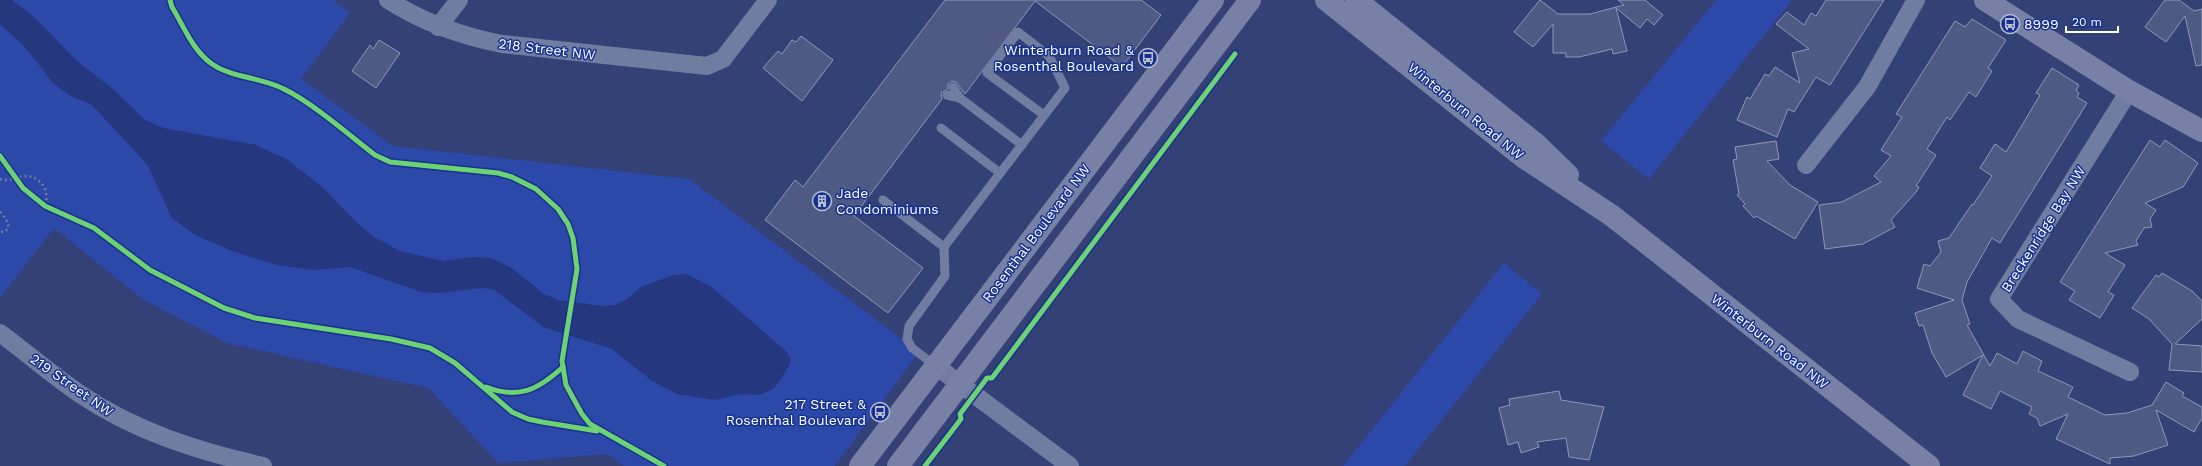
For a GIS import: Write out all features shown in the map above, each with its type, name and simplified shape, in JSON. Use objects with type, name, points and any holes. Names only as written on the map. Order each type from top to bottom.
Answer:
[{"type":"street","name":"218 Street NW","points":[[388,0],[424,21],[438,27],[458,34],[502,44],[698,66],[715,64],[723,59],[768,0]]},
{"type":"street","points":[[438,27],[459,0]]},
{"type":"street","name":"Rosenthal Boulevard NW","points":[[860,466],[1213,0]]},
{"type":"street","points":[[898,466],[1250,0]]},
{"type":"street","name":"Winterburn Road NW","points":[[1326,0],[1523,157],[1611,215],[1929,466]]},
{"type":"street","name":"Winterburn Road NW","points":[[1356,0],[1535,143],[1611,215]]},
{"type":"street","points":[[1806,165],[1867,86],[1916,0]]},
{"type":"street","points":[[1985,0],[2129,91],[2202,131]]},
{"type":"street","name":"Breckenridge Bay NW","points":[[2129,91],[1999,299],[2018,319],[2130,372]]},
{"type":"street","name":"219 Street NW","points":[[0,333],[80,394],[115,415],[173,442],[219,456],[263,466]]},
{"type":"street","points":[[936,366],[1070,466]]},
{"type":"lane","points":[[936,366],[912,348],[907,338],[909,326],[945,276],[944,247],[1044,115],[1064,88],[1049,56],[1018,32],[987,73],[1044,115]]},
{"type":"lane","points":[[953,88],[960,98],[1022,144]]},
{"type":"lane","points":[[947,95],[960,98]]},
{"type":"lane","points":[[941,128],[1000,173]]},
{"type":"lane","points":[[883,200],[944,247]]},
{"type":"path","points":[[12,173],[18,181]]},
{"type":"path","points":[[0,179],[18,181],[26,176],[41,183],[48,194],[45,206]]},
{"type":"path","points":[[40,201],[45,206],[51,208]]},
{"type":"path","points":[[0,212],[9,223],[9,227],[7,230],[0,232]]},
{"type":"shaded area","points":[[0,0],[333,0],[350,13],[301,79],[393,146],[689,179],[919,352],[835,466],[624,466],[607,454],[498,463],[428,388],[227,343],[142,299],[54,228],[0,298]]},
{"type":"shaded area","points":[[0,0],[12,0],[35,18],[78,62],[113,89],[145,120],[164,128],[256,145],[288,160],[322,187],[358,224],[374,237],[400,251],[444,261],[472,257],[491,258],[510,267],[544,294],[558,300],[602,306],[615,305],[627,299],[641,287],[674,275],[687,274],[713,288],[785,350],[791,359],[789,366],[773,389],[760,395],[741,394],[715,400],[677,394],[652,381],[612,349],[543,327],[493,289],[481,288],[439,293],[421,292],[350,267],[313,270],[276,265],[232,251],[195,235],[172,218],[148,166],[135,151],[91,104],[72,97],[53,83],[25,47],[0,24]]},
{"type":"shaded area","points":[[1716,0],[1792,0],[1649,179],[1601,141]]},
{"type":"shaded area","points":[[1504,263],[1542,294],[1405,466],[1343,466]]},
{"type":"building","points":[[945,0],[1141,0],[1161,15],[1122,67],[1035,1],[965,94],[956,82],[952,81],[948,84],[948,89],[941,93],[942,99],[854,216],[923,268],[888,313],[765,220],[795,180],[803,187]]},
{"type":"building","points":[[1540,0],[1558,14],[1590,14],[1624,5],[1618,0],[1645,0],[1663,15],[1654,25],[1647,19],[1640,28],[1616,8],[1627,51],[1613,54],[1612,49],[1579,57],[1566,57],[1566,53],[1553,53],[1553,24],[1533,47],[1514,32]]},
{"type":"building","points":[[1826,0],[1884,0],[1830,85],[1816,77],[1794,112],[1788,109],[1777,137],[1737,120],[1747,97],[1750,99],[1765,74],[1769,76],[1775,67],[1800,83],[1792,53],[1809,49],[1776,24],[1787,12],[1804,25],[1811,13],[1816,16]]},
{"type":"building","points":[[2165,0],[2179,0],[2194,11],[2202,9],[2202,65],[2196,66],[2185,16],[2166,42],[2145,27]]},
{"type":"building","points":[[1972,19],[2006,40],[1988,68],[1992,71],[1976,97],[1969,92],[1950,120],[1947,117],[1927,149],[1936,155],[1916,186],[1919,187],[1916,192],[1891,220],[1895,227],[1863,244],[1825,249],[1819,205],[1842,202],[1881,182],[1874,176],[1891,156],[1881,150],[1902,117],[1896,114],[1955,21],[1965,27]]},
{"type":"building","points":[[801,36],[833,60],[802,101],[763,68],[778,51],[782,54],[792,40],[796,42]]},
{"type":"building","points":[[379,40],[400,53],[376,88],[352,71],[370,45],[373,49]]},
{"type":"building","points":[[2052,68],[2079,85],[2076,90],[2079,93],[2077,97],[2087,103],[2000,243],[1992,238],[1967,282],[1962,300],[1970,324],[1967,325],[1990,366],[1997,353],[2017,364],[2023,351],[2042,361],[2038,371],[2073,387],[2068,397],[2105,415],[2127,413],[2152,405],[2166,382],[2184,393],[2182,396],[2202,407],[2202,418],[2194,432],[2156,410],[2168,445],[2134,456],[2110,458],[2110,464],[2056,439],[2068,414],[2040,426],[2037,418],[2029,414],[2032,407],[2000,391],[1991,409],[1963,395],[1983,355],[1946,377],[1932,353],[1923,325],[1919,326],[1915,313],[1954,300],[1917,288],[1924,264],[1930,266],[1941,252],[1938,241],[1949,238],[1992,176],[1980,168],[1995,144],[2006,152],[2040,95],[2036,93]]},
{"type":"building","points":[[2150,140],[2160,147],[2165,140],[2198,163],[2183,187],[2145,203],[2156,210],[2150,219],[2152,227],[2144,228],[2136,241],[2138,245],[2105,253],[2125,265],[2108,292],[2114,295],[2100,318],[2069,300],[2075,291],[2060,282]]},
{"type":"building","points":[[1776,141],[1779,159],[1767,161],[1790,185],[1818,202],[1795,239],[1756,216],[1754,218],[1743,206],[1745,204],[1737,195],[1739,194],[1733,160],[1737,159],[1735,147]]},
{"type":"building","points":[[2162,273],[2192,291],[2202,301],[2202,319],[2175,344],[2202,346],[2202,372],[2169,370],[2172,344],[2149,319],[2132,308],[2156,275],[2159,277]]},
{"type":"building","points":[[1559,391],[1561,400],[1604,407],[1589,460],[1569,457],[1566,438],[1537,442],[1539,447],[1521,453],[1518,442],[1508,445],[1499,408],[1510,405],[1509,399]]},
{"type":"cycle path","points":[[170,0],[172,7],[189,37],[205,59],[220,69],[275,85],[295,95],[331,120],[375,155],[390,162],[498,173],[512,177],[536,189],[558,209],[568,224],[573,238],[577,269],[562,361],[566,385],[582,414],[590,424],[664,466]]},
{"type":"cycle path","points":[[925,466],[961,419],[960,414],[987,378],[992,378],[1235,54]]},
{"type":"cycle path","points":[[0,156],[23,188],[45,206],[94,228],[150,270],[224,308],[255,318],[391,339],[430,348],[455,363],[512,412],[528,419],[597,431]]},
{"type":"cycle path","points":[[486,387],[498,391],[509,392],[528,390],[545,381],[563,367]]},
{"type":"place","name":"8999","points":[[2010,24]]},
{"type":"place","name":"Winterburn Road & Rosenthal Boulevard","points":[[1148,58]]},
{"type":"place","name":"Jade Condominiums","points":[[822,201]]},
{"type":"place","name":"217 Street & Rosenthal Boulevard","points":[[880,412]]}]
